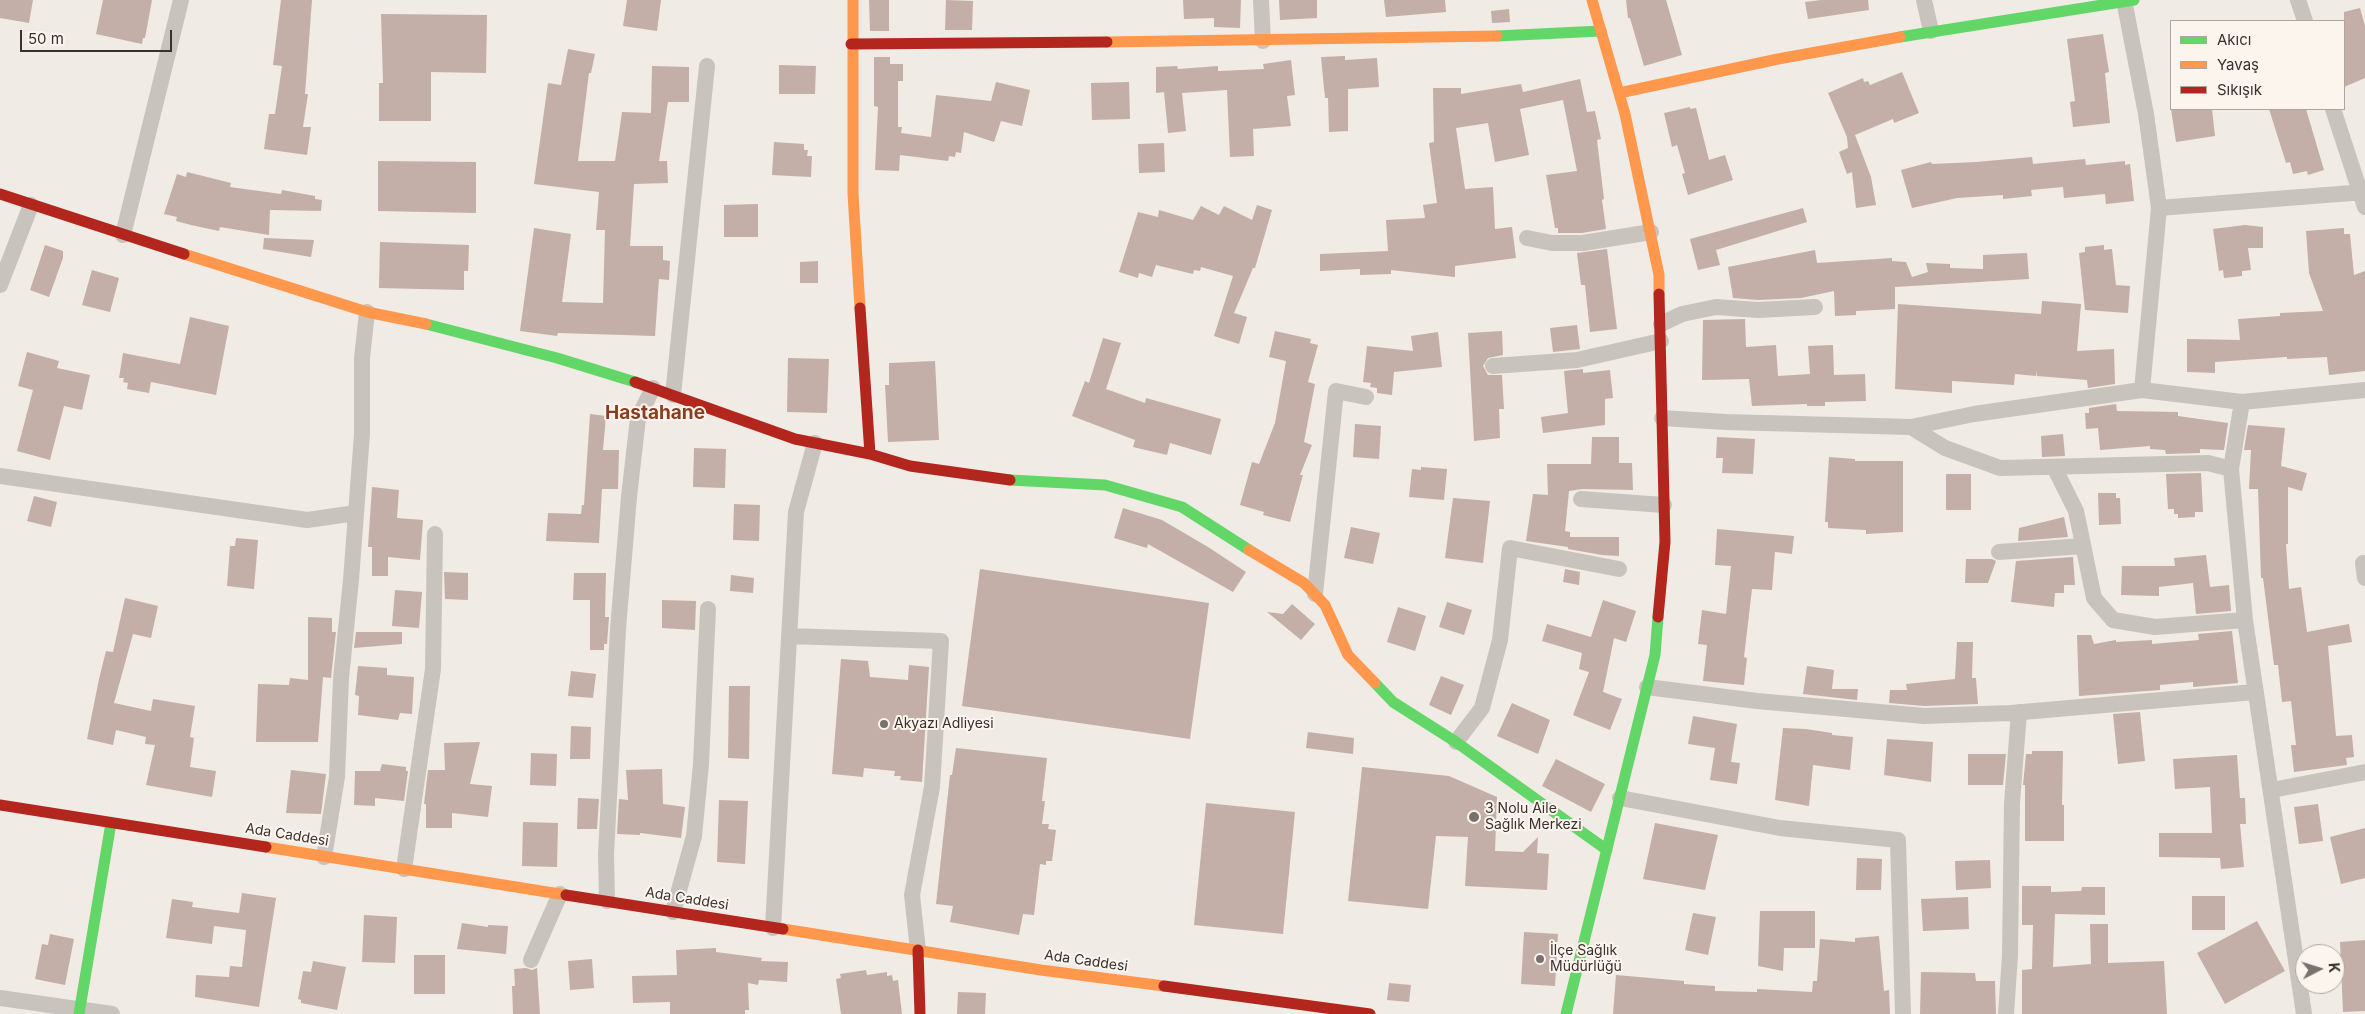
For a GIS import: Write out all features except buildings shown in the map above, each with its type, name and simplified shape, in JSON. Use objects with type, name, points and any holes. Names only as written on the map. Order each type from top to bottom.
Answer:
[{"type":"street","points":[[123,235],[181,0]]},
{"type":"street","points":[[853,0],[851,44],[853,194],[870,454]]},
{"type":"street","points":[[1261,0],[1263,41]]},
{"type":"street","points":[[1566,1014],[1655,655],[1665,542],[1659,275],[1619,93],[1592,0]]},
{"type":"street","points":[[1924,0],[1931,30]]},
{"type":"street","points":[[1619,93],[1778,59],[1931,30],[2128,0],[2159,208],[2142,390]]},
{"type":"street","points":[[2298,0],[2305,20]]},
{"type":"street","points":[[851,44],[1263,41],[1480,37],[1601,31]]},
{"type":"street","points":[[673,395],[707,66]]},
{"type":"street","points":[[2159,208],[2364,197],[2333,110]]},
{"type":"street","points":[[0,194],[367,312],[422,323],[557,358],[653,388],[795,439],[870,454],[910,466],[1011,480],[1105,485],[1182,507],[1254,554],[1304,583],[1325,605],[1348,655],[1393,702],[1456,742],[1607,850]]},
{"type":"street","points":[[0,285],[31,204]]},
{"type":"street","points":[[1527,238],[1552,243],[1583,243],[1650,232]]},
{"type":"street","points":[[1661,324],[1682,314],[1716,307],[1758,310],[1815,307]]},
{"type":"street","points":[[324,856],[337,777],[341,678],[362,434],[362,358],[367,312]]},
{"type":"street","points":[[1493,366],[1577,360],[1661,341]]},
{"type":"street","points":[[607,902],[606,854],[617,649],[629,497],[638,418],[653,388]]},
{"type":"street","points":[[1662,418],[1726,422],[1911,427],[1974,414],[2142,390],[2242,402],[2365,390]]},
{"type":"street","points":[[1314,594],[1336,391],[1366,397]]},
{"type":"street","points":[[2242,402],[2231,469],[2245,620],[2272,790],[2304,1014]]},
{"type":"street","points":[[1911,427],[1945,448],[2000,468],[2208,463],[2231,469]]},
{"type":"street","points":[[773,928],[796,512],[815,443]]},
{"type":"street","points":[[2054,467],[2076,511],[2094,598],[2113,620],[2155,627],[2245,620]]},
{"type":"street","points":[[0,476],[308,520],[356,513]]},
{"type":"street","points":[[1581,499],[1664,505]]},
{"type":"street","points":[[404,869],[433,670],[435,534]]},
{"type":"street","points":[[1999,552],[2083,546]]},
{"type":"street","points":[[1456,742],[1482,708],[1500,640],[1510,548],[1619,569]]},
{"type":"street","points":[[673,912],[694,836],[701,764],[708,608]]},
{"type":"street","points":[[789,636],[941,641],[932,788],[912,895],[918,950],[920,1014]]},
{"type":"street","points":[[1647,687],[1757,701],[1924,716],[2019,712],[2256,692]]},
{"type":"street","points":[[2006,1014],[2010,955],[2012,803],[2019,712]]},
{"type":"street","points":[[2272,790],[2365,772]]},
{"type":"street","points":[[1620,798],[1780,828],[1898,840],[1903,1014]]},
{"type":"street","name":"Ada Caddesi","points":[[0,805],[1041,970],[1370,1014]]},
{"type":"street","points":[[79,1012],[111,823]]},
{"type":"street","points":[[530,960],[560,894]]},
{"type":"street","points":[[0,998],[79,1012],[112,1014]]},
{"type":"traffic: fast","points":[[1900,37],[2134,0]]},
{"type":"traffic: fast","points":[[1497,36],[1601,31]]},
{"type":"traffic: fast","points":[[426,324],[557,358],[635,382]]},
{"type":"traffic: fast","points":[[1010,480],[1105,485],[1182,507],[1249,550]]},
{"type":"traffic: fast","points":[[1566,1014],[1655,655],[1658,617]]},
{"type":"traffic: fast","points":[[1375,683],[1393,702],[1456,742],[1607,850]]},
{"type":"traffic: fast","points":[[79,1014],[111,823]]},
{"type":"traffic: slow","points":[[853,0],[853,194],[860,308]]},
{"type":"traffic: slow","points":[[1592,0],[1625,114],[1659,275],[1659,294]]},
{"type":"traffic: slow","points":[[1107,42],[1497,36]]},
{"type":"traffic: slow","points":[[1619,93],[1778,59],[1900,37]]},
{"type":"traffic: slow","points":[[184,254],[367,312],[426,324]]},
{"type":"traffic: slow","points":[[1249,550],[1304,583],[1325,605],[1348,655],[1375,683]]},
{"type":"traffic: slow","points":[[266,847],[566,895]]},
{"type":"traffic: slow","points":[[783,929],[1041,970],[1164,986]]},
{"type":"traffic: jam","points":[[851,44],[1107,42]]},
{"type":"traffic: jam","points":[[0,194],[184,254]]},
{"type":"traffic: jam","points":[[1658,617],[1665,542],[1659,294]]},
{"type":"traffic: jam","points":[[860,308],[870,454]]},
{"type":"traffic: jam","points":[[635,382],[795,439],[870,454],[910,466],[1010,480]]},
{"type":"traffic: jam","points":[[0,805],[266,847]]},
{"type":"traffic: jam","points":[[566,895],[783,929]]},
{"type":"traffic: jam","points":[[918,950],[920,1014]]},
{"type":"traffic: jam","points":[[1164,986],[1370,1014]]},
{"type":"place","name":"Akyazı Adliyesi","points":[[884,724]]},
{"type":"place","name":"3 Nolu Aile Sağlık Merkezi","points":[[1474,817]]},
{"type":"place","name":"İlçe Sağlık Müdürlüğü","points":[[1540,959]]},
{"type":"district","name":"Hastahane","points":[[655,413]]}]
